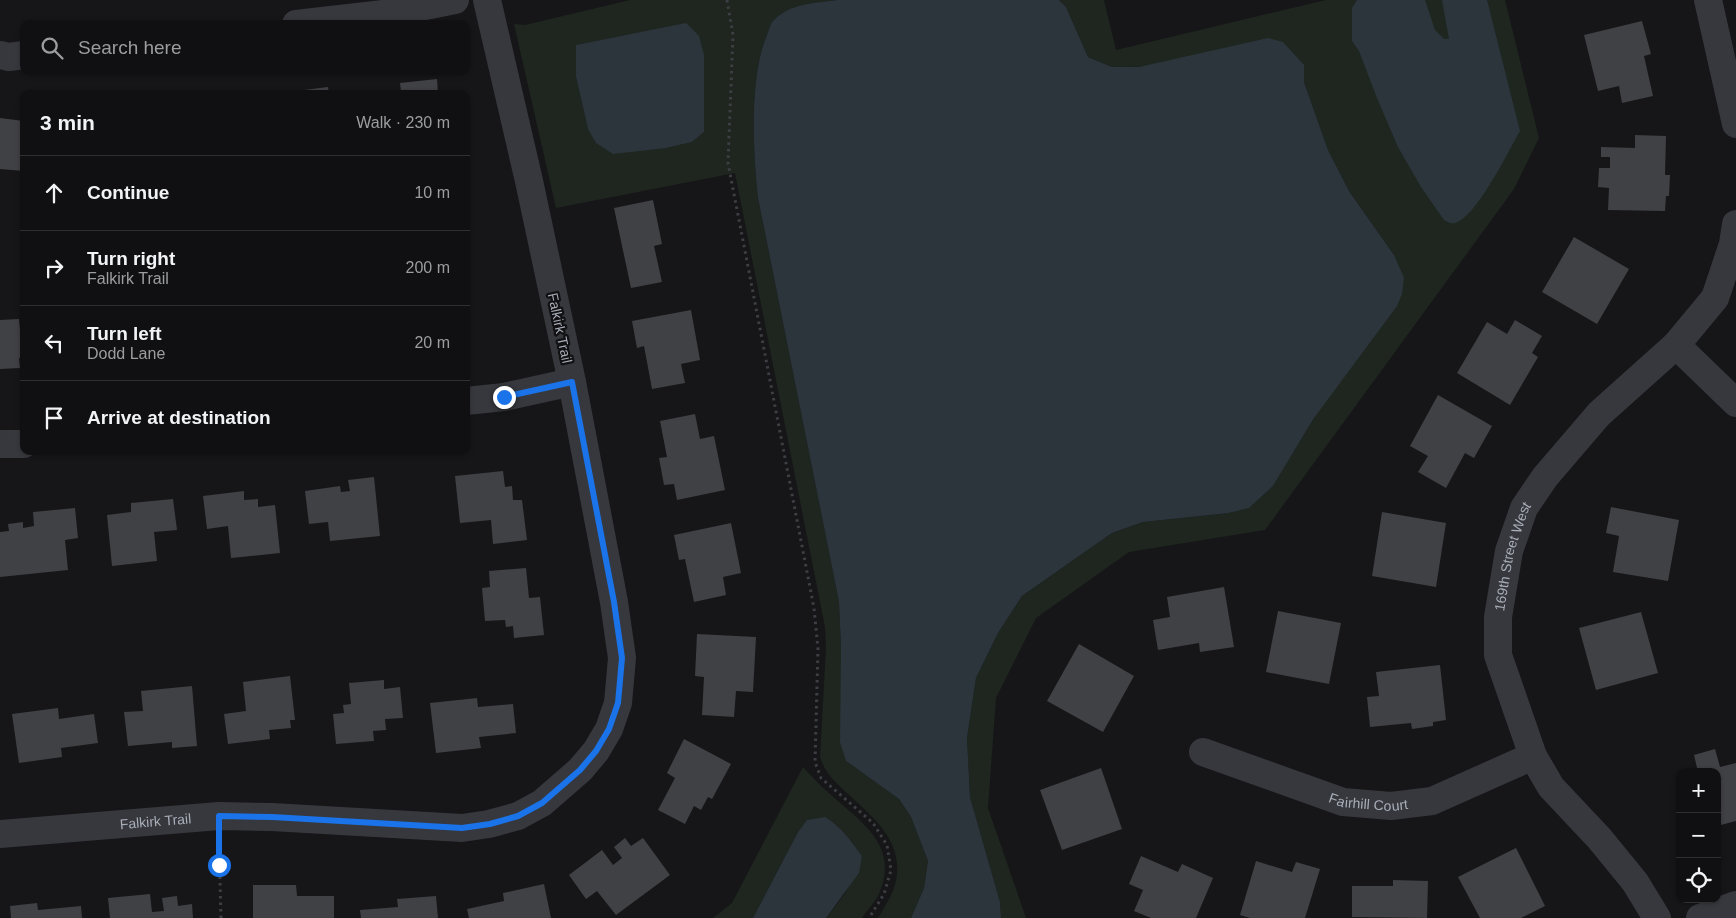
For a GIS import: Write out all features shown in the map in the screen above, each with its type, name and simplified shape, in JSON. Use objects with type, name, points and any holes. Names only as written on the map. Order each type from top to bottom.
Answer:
[{"type":"street","points":[[331,20],[391,13],[455,0]]},
{"type":"street","name":"Falkirk Trail","points":[[0,834],[219,816],[272,817],[462,828],[490,824],[518,816],[542,803],[580,770],[596,751],[609,729],[618,703],[622,658],[614,602],[572,382],[529,181],[487,0]]},
{"type":"street","points":[[1708,0],[1736,124]]},
{"type":"street","points":[[0,55],[9,57],[20,56]]},
{"type":"street","name":"169th Street West","points":[[1657,918],[1635,882],[1599,838],[1551,787],[1533,756],[1498,655],[1498,617],[1509,551],[1524,508],[1545,477],[1599,414],[1676,345],[1715,298],[1733,244],[1736,224]]},
{"type":"street","points":[[1676,345],[1736,403]]},
{"type":"street","points":[[470,401],[504,397],[572,382]]},
{"type":"street","points":[[0,444],[20,444]]},
{"type":"street","name":"Fairhill Court","points":[[1203,752],[1343,802],[1391,806],[1432,801],[1533,756]]},
{"type":"street","points":[[1700,918],[1736,904]]},
{"type":"path","points":[[727,0],[733,35],[728,163],[814,608],[818,649],[815,762],[821,778],[873,823],[887,845],[891,870],[884,894],[869,918]]},
{"type":"path","points":[[219,816],[221,918]]},
{"type":"shaded area","points":[[630,0],[838,0],[812,3],[795,8],[780,15],[770,25],[761,52],[755,92],[754,137],[756,179],[758,198],[839,602],[846,761],[899,799],[911,817],[928,861],[924,888],[911,918],[878,918],[893,891],[897,875],[897,861],[893,848],[879,824],[838,785],[825,768],[820,757],[826,648],[825,627],[735,173],[556,208],[514,24],[525,25]],"holes":[[[628,35],[704,132],[692,142],[666,148],[588,129],[576,77],[576,45]]]},
{"type":"shaded area","points":[[838,0],[1059,0],[1066,7],[1088,57],[1112,67],[1139,67],[1268,38],[1283,42],[1304,65],[1304,82],[1328,150],[1349,191],[1394,255],[1404,278],[1402,294],[1397,306],[1314,418],[1273,486],[1249,508],[1229,513],[1143,522],[1112,533],[1022,596],[998,633],[976,678],[967,738],[970,797],[1000,902],[1001,918],[911,918],[924,888],[928,861],[911,817],[899,799],[846,761],[840,742],[841,648],[839,602],[758,198],[754,137],[757,71],[761,52],[772,22],[795,7]]},
{"type":"shaded area","points":[[1059,0],[1104,0],[1116,50],[1326,0],[1505,0],[1539,138],[1514,189],[1265,530],[1129,552],[1036,618],[996,698],[988,808],[1026,918],[1001,918],[1000,902],[970,797],[967,738],[976,678],[998,633],[1022,596],[1112,533],[1143,522],[1229,513],[1249,508],[1273,486],[1314,418],[1394,255],[1349,191],[1328,150],[1304,82],[1304,65],[1112,67],[1088,57],[1066,7]]},
{"type":"shaded area","points":[[1357,0],[1425,0],[1435,30],[1444,39],[1449,39],[1442,0],[1487,0],[1520,131],[1482,197],[1463,218],[1455,223],[1444,220],[1421,187],[1398,147],[1359,51],[1352,41],[1352,8]]},
{"type":"shaded area","points":[[686,23],[699,36],[704,55],[704,132],[692,142],[666,148],[613,154],[596,143],[588,129],[576,77],[576,45]]},
{"type":"shaded area","points":[[803,767],[875,837],[885,863],[884,878],[878,896],[862,918],[826,918],[846,892],[862,857],[837,825],[808,820],[798,832],[753,918],[713,918],[732,903]]},
{"type":"shaded area","points":[[825,817],[841,830],[862,856],[859,873],[826,918],[753,918],[798,832],[807,820]]},
{"type":"building","points":[[1642,21],[1651,54],[1644,56],[1653,96],[1622,103],[1619,86],[1598,91],[1584,35]]},
{"type":"building","points":[[437,79],[438,90],[401,90],[400,83]]},
{"type":"building","points":[[328,87],[328,90],[304,90]]},
{"type":"building","points":[[0,118],[20,120],[20,171],[0,169]]},
{"type":"building","points":[[1635,135],[1666,136],[1665,175],[1670,175],[1669,196],[1666,196],[1665,211],[1608,210],[1609,188],[1598,187],[1599,168],[1610,168],[1610,157],[1601,157],[1601,147],[1635,148]]},
{"type":"building","points":[[653,200],[662,244],[654,246],[662,282],[631,288],[614,208]]},
{"type":"building","points":[[1574,237],[1629,269],[1597,324],[1542,292]]},
{"type":"building","points":[[691,310],[700,360],[681,364],[685,383],[652,389],[644,346],[637,348],[632,321]]},
{"type":"building","points":[[19,319],[20,368],[0,369],[0,320]]},
{"type":"building","points":[[1515,320],[1542,336],[1532,353],[1538,357],[1510,405],[1457,373],[1487,322],[1507,334]]},
{"type":"building","points":[[1438,395],[1492,426],[1474,458],[1465,453],[1446,488],[1418,472],[1428,456],[1410,446]]},
{"type":"building","points":[[695,414],[700,439],[714,436],[725,490],[677,500],[674,484],[664,485],[659,458],[667,457],[660,421]]},
{"type":"building","points":[[503,471],[505,487],[512,486],[513,500],[522,500],[527,540],[493,544],[491,520],[460,523],[455,476]]},
{"type":"building","points":[[374,477],[380,536],[330,541],[328,522],[309,524],[305,491],[340,486],[341,492],[350,491],[348,480]]},
{"type":"building","points":[[244,491],[244,500],[258,499],[258,507],[275,505],[280,553],[231,558],[228,526],[207,529],[203,496]]},
{"type":"building","points":[[173,499],[177,530],[154,532],[157,561],[112,566],[107,515],[131,512],[131,503]]},
{"type":"building","points":[[1611,507],[1679,520],[1668,581],[1613,572],[1619,536],[1606,533]]},
{"type":"building","points":[[75,508],[78,538],[65,540],[68,570],[0,577],[0,532],[9,531],[8,524],[23,522],[23,528],[34,526],[33,512]]},
{"type":"building","points":[[1382,512],[1446,523],[1436,587],[1372,576]]},
{"type":"building","points":[[731,523],[741,573],[723,577],[726,595],[694,602],[685,559],[679,560],[674,535]]},
{"type":"building","points":[[526,568],[529,598],[540,597],[544,635],[514,638],[513,626],[506,627],[505,620],[485,621],[482,588],[490,587],[489,571]]},
{"type":"building","points":[[1224,587],[1234,647],[1200,652],[1199,643],[1158,650],[1153,620],[1170,617],[1167,597]]},
{"type":"building","points":[[1278,611],[1341,623],[1329,684],[1266,672]]},
{"type":"building","points":[[1641,612],[1658,673],[1596,690],[1579,628]]},
{"type":"building","points":[[697,634],[756,637],[753,692],[736,691],[734,717],[702,715],[704,677],[695,676]]},
{"type":"building","points":[[1079,644],[1134,676],[1103,732],[1047,701]]},
{"type":"building","points":[[1440,665],[1446,720],[1433,722],[1433,726],[1412,729],[1411,723],[1370,727],[1367,697],[1379,696],[1376,672]]},
{"type":"building","points":[[290,676],[295,720],[290,720],[291,728],[269,730],[270,739],[228,744],[224,714],[246,711],[243,682]]},
{"type":"building","points":[[384,680],[384,689],[400,687],[403,718],[385,719],[386,730],[373,731],[374,741],[336,744],[333,714],[344,713],[343,705],[351,704],[349,683]]},
{"type":"building","points":[[192,686],[197,746],[172,748],[172,742],[128,746],[124,712],[143,711],[141,691]]},
{"type":"building","points":[[477,698],[478,707],[513,704],[516,733],[479,737],[481,748],[436,753],[430,703]]},
{"type":"building","points":[[58,708],[59,719],[94,714],[98,743],[61,748],[62,757],[19,763],[12,714]]},
{"type":"building","points":[[684,739],[731,764],[712,799],[708,797],[701,810],[694,806],[685,824],[658,810],[675,778],[667,773]]},
{"type":"building","points":[[1715,749],[1720,767],[1736,763],[1736,821],[1721,825],[1721,768],[1697,768],[1694,755]]},
{"type":"building","points":[[1101,768],[1122,829],[1062,850],[1040,790]]},
{"type":"building","points":[[625,838],[631,846],[643,838],[670,875],[616,915],[597,891],[586,899],[569,875],[602,850],[613,865],[622,858],[614,847]]},
{"type":"building","points":[[1516,848],[1545,906],[1521,918],[1480,918],[1458,877]]},
{"type":"building","points":[[1141,856],[1178,872],[1182,864],[1213,878],[1196,918],[1151,918],[1134,911],[1143,890],[1129,884]]},
{"type":"building","points":[[1256,861],[1292,872],[1296,862],[1320,869],[1305,918],[1250,918],[1240,915]]},
{"type":"building","points":[[1393,880],[1428,881],[1427,918],[1352,917],[1352,886],[1393,886]]},
{"type":"building","points":[[544,884],[551,918],[469,918],[467,909],[504,901],[503,893]]},
{"type":"building","points":[[253,885],[296,885],[297,896],[334,896],[334,918],[253,918]]},
{"type":"building","points":[[150,894],[152,912],[164,911],[162,898],[177,896],[178,906],[192,904],[193,918],[110,918],[108,898]]},
{"type":"building","points":[[436,896],[438,918],[361,918],[360,910],[398,907],[397,899]]},
{"type":"building","points":[[37,903],[38,910],[81,906],[82,918],[11,918],[10,906]]},
{"type":"route","points":[[219,865],[219,816],[272,817],[462,828],[490,824],[518,816],[542,803],[580,770],[596,751],[609,729],[618,703],[622,658],[614,602],[572,382],[504,397]]}]
